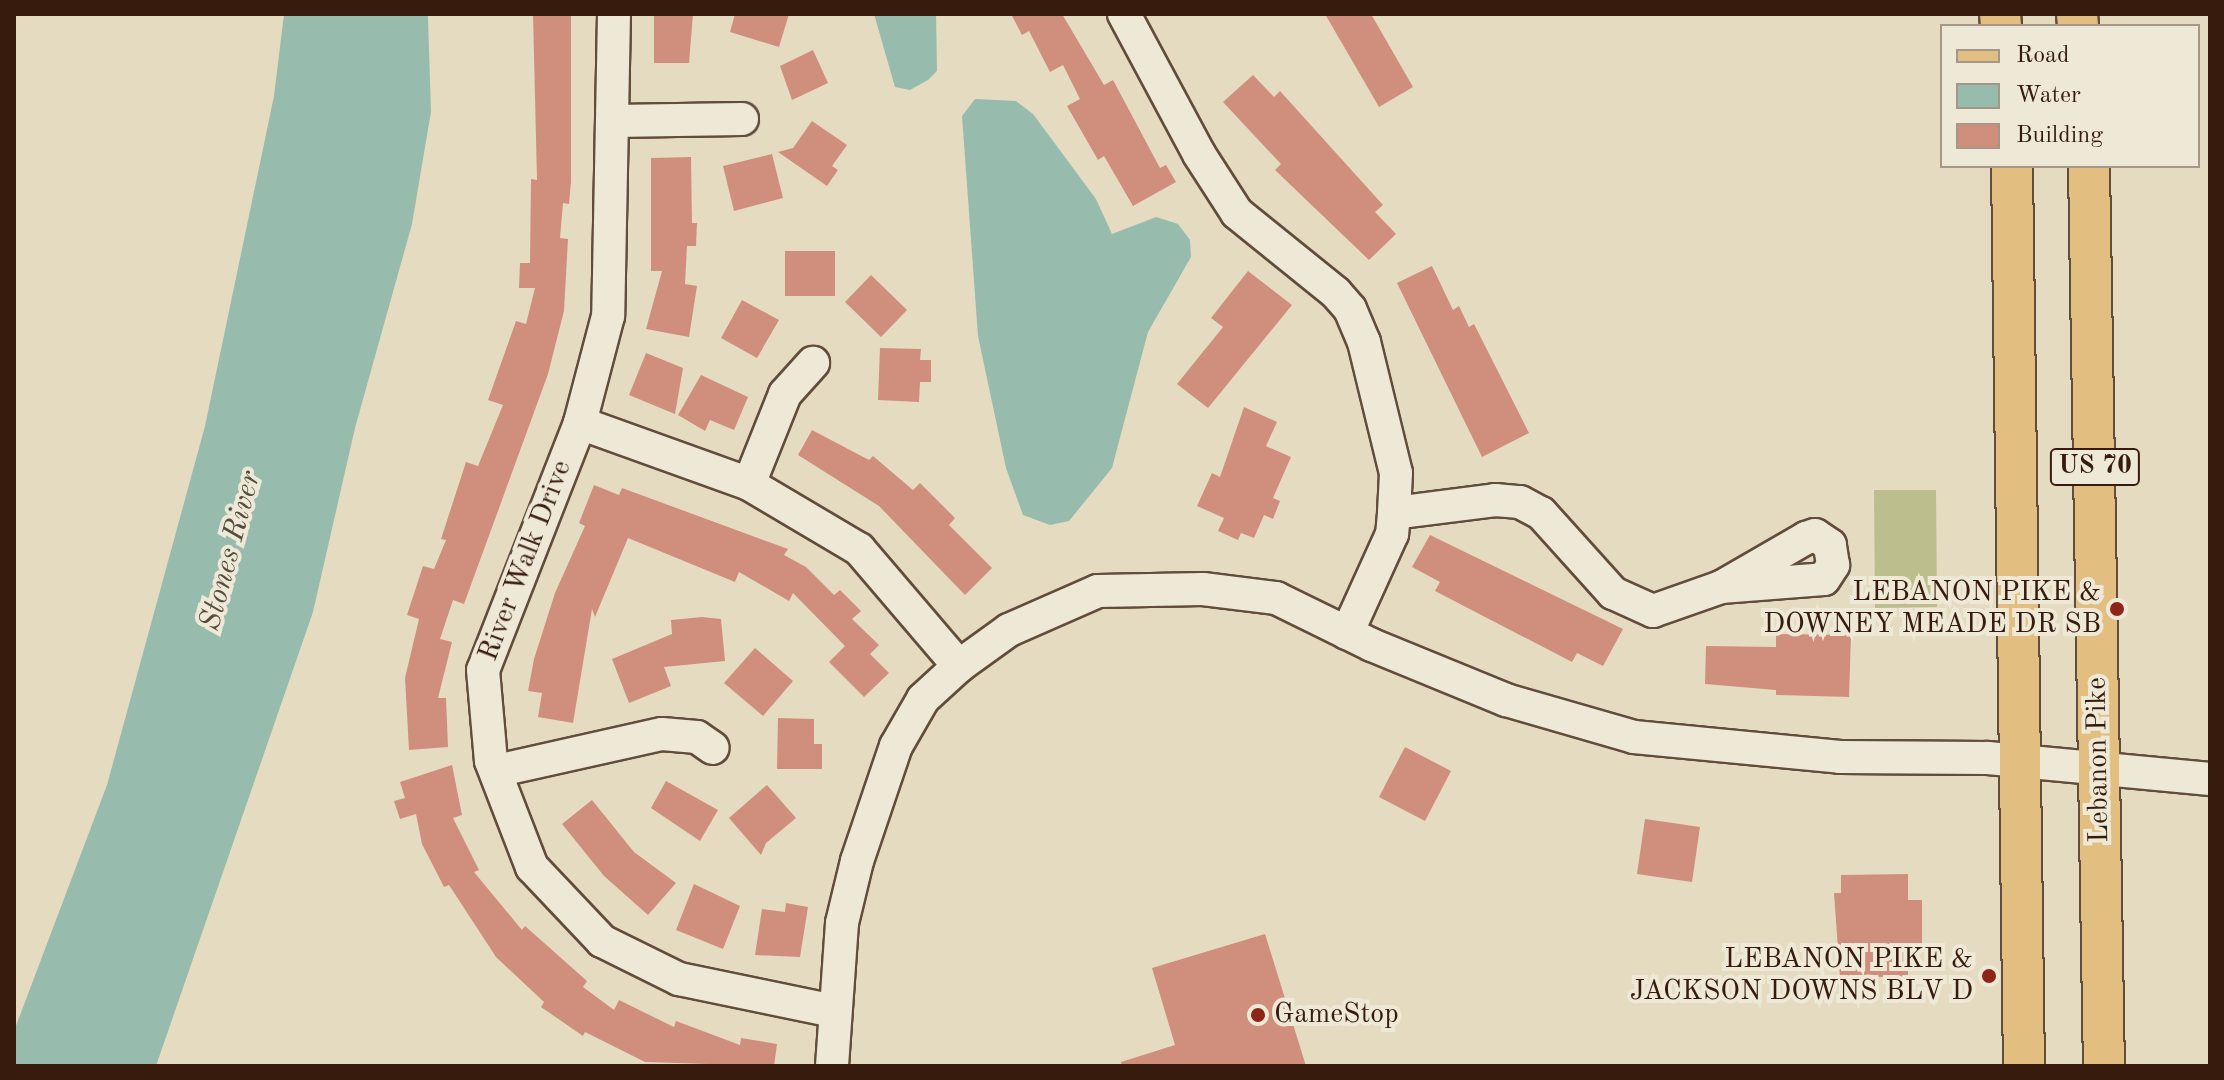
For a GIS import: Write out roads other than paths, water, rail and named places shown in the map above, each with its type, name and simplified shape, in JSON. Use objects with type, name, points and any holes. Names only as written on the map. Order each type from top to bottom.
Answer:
[{"type":"main road","name":"US 70","points":[[2012,168],[2024,1066]]},
{"type":"main road","name":"Lebanon Pike","points":[[2089,168],[2104,1066]]},
{"type":"street","points":[[614,14],[613,121],[742,119]]},
{"type":"street","points":[[1124,14],[1237,213],[1313,272],[1350,309],[1385,423],[1396,473],[1392,534],[1347,633]]},
{"type":"street","name":"River Walk Drive","points":[[613,121],[608,316],[580,423],[483,670],[496,771],[532,867],[602,941],[679,979],[834,1011]]},
{"type":"street","points":[[749,484],[785,394],[813,363]]},
{"type":"street","points":[[580,423],[749,484],[859,549],[959,666]]},
{"type":"street","points":[[1394,513],[1495,500],[1520,502],[1541,513],[1613,593],[1642,609],[1662,611],[1721,587]]},
{"type":"street","points":[[832,1066],[842,923],[896,746],[923,699],[959,666],[1009,630],[1098,591],[1203,589],[1276,598],[1347,633],[1506,700],[1634,737],[1840,757],[2020,761],[2210,779]]},
{"type":"street","points":[[496,771],[662,734],[697,737],[713,748]]},
{"type":"water","name":"Stones River","points":[[284,14],[428,14],[431,112],[412,224],[355,428],[313,612],[156,1066],[14,1066],[14,1031],[107,785],[205,426],[274,96]]},
{"type":"water","points":[[874,14],[936,14],[937,71],[928,80],[910,90],[895,87]]},
{"type":"water","points":[[975,99],[1016,101],[1033,114],[1096,199],[1112,234],[1156,217],[1178,224],[1190,240],[1191,257],[1148,332],[1112,468],[1069,521],[1050,525],[1023,515],[1006,468],[978,336],[962,116]]},
{"type":"place","name":"LEBANON PIKE & DOWNEY MEADE DR SB","points":[[2117,609]]},
{"type":"place","name":"LEBANON PIKE & JACKSON DOWNS BLV D","points":[[1989,976]]},
{"type":"place","name":"GameStop","points":[[1258,1015]]}]
